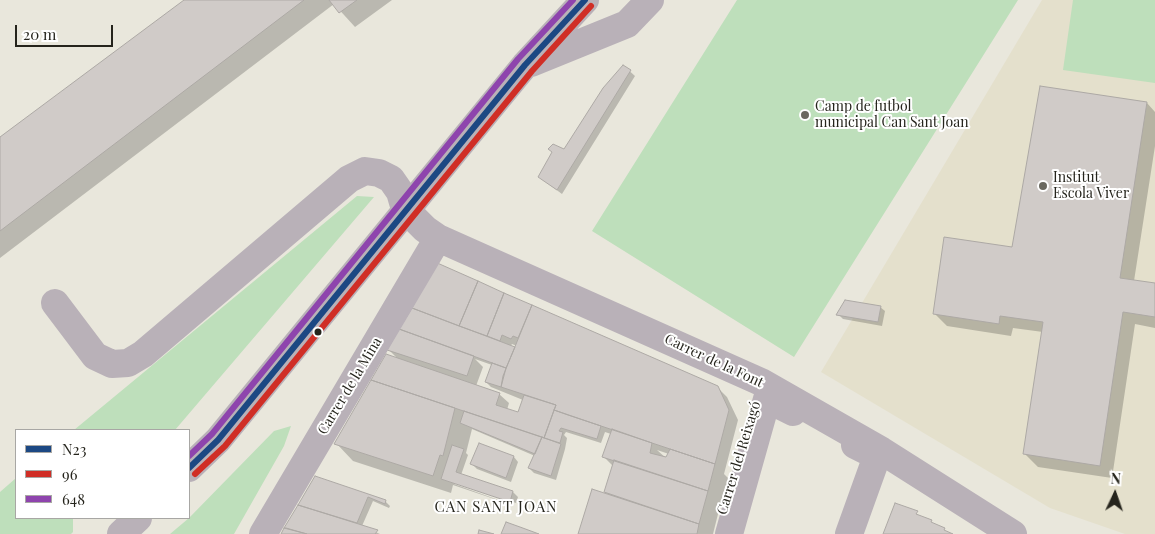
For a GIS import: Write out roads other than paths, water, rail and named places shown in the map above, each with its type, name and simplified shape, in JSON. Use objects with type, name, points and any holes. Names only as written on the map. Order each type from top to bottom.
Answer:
[{"type":"street","points":[[190,467],[218,440],[405,209],[525,65],[585,0]]},
{"type":"street","points":[[525,65],[628,24],[650,0]]},
{"type":"street","points":[[55,303],[95,356],[112,364],[128,363],[142,354],[349,179],[365,171],[379,173],[391,179],[400,192],[405,209]]},
{"type":"street","name":"Carrer de la Font","points":[[405,209],[438,238],[761,382],[882,451],[1013,534]]},
{"type":"street","name":"Carrer de la Mina","points":[[263,534],[438,238]]},
{"type":"street","name":"Carrer del Reixagó","points":[[716,534],[761,382]]},
{"type":"street","points":[[729,534],[767,399],[877,456],[849,534]]},
{"type":"street","points":[[856,534],[882,451]]},
{"type":"place","name":"Camp de futbol municipal Can Sant Joan","points":[[805,115]]},
{"type":"place","name":"Institut Escola Viver","points":[[1043,186]]},
{"type":"district","name":"CAN SANT JOAN","points":[[496,507]]}]
